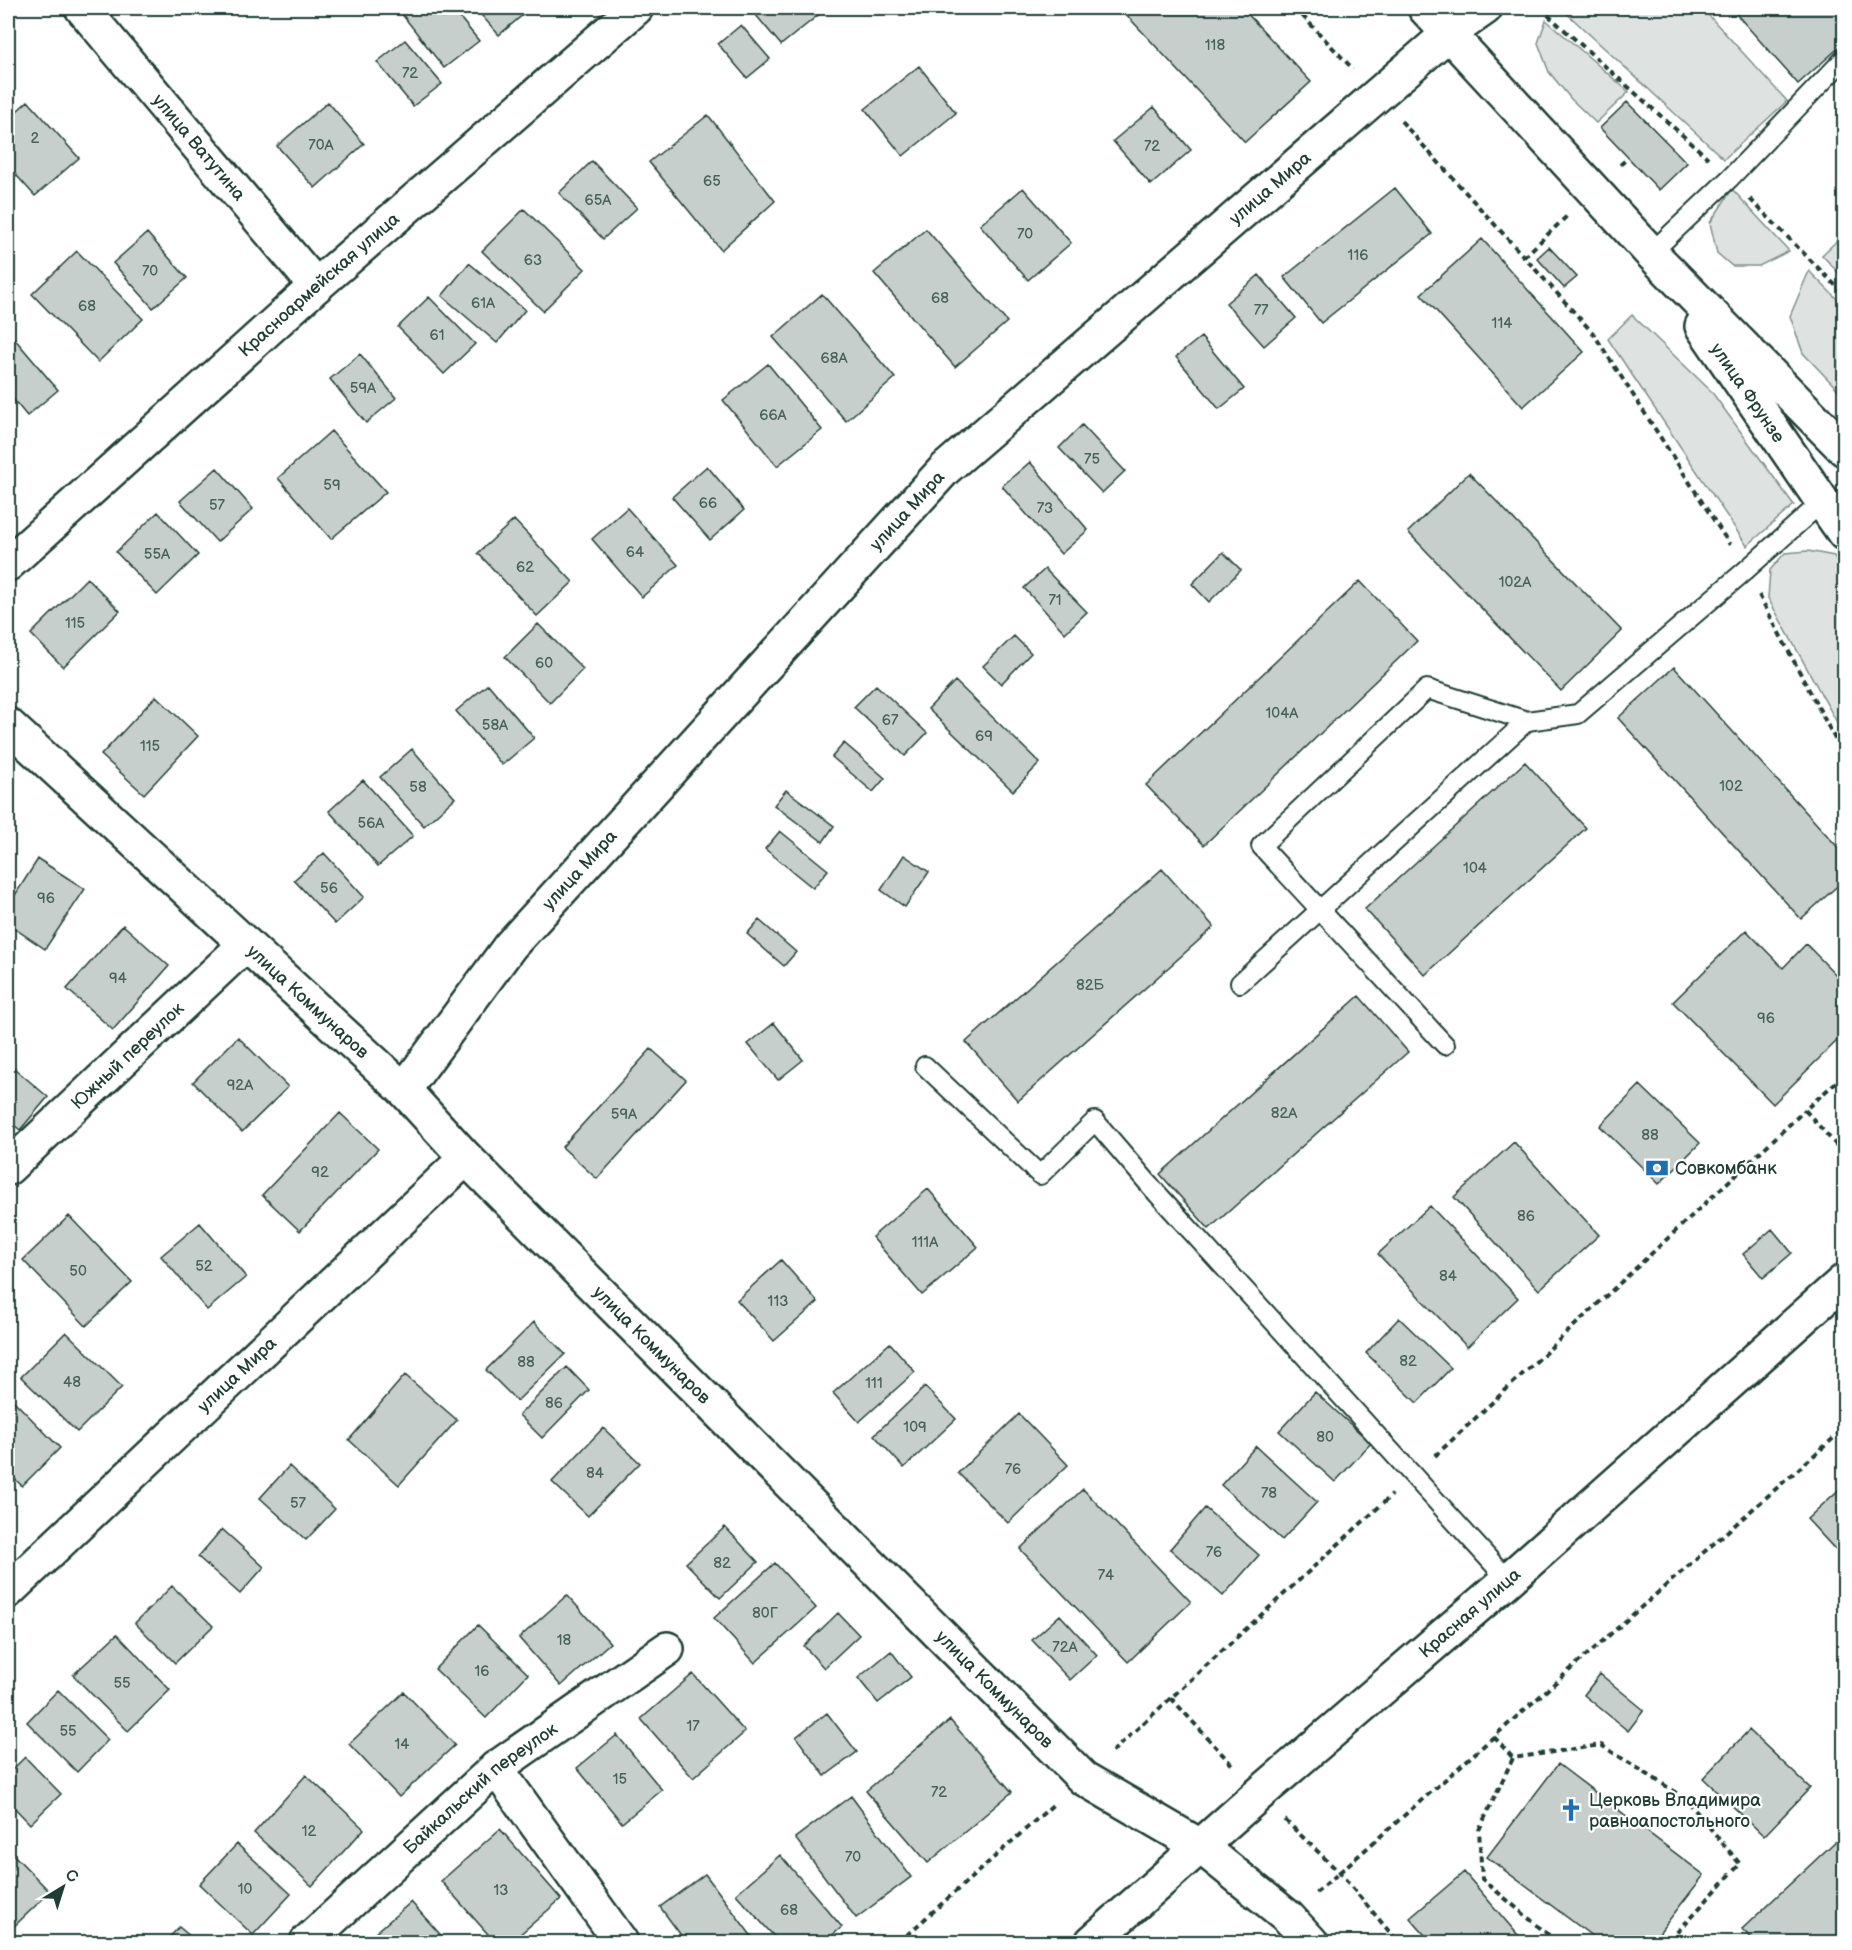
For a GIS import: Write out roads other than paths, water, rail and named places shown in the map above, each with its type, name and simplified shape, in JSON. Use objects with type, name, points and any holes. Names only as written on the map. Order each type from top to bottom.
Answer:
[{"type":"street","name":"улица Ватутина","points":[[82,8],[316,286]]},
{"type":"street","name":"Красноармейская улица","points":[[8,564],[316,286],[636,8]]},
{"type":"street","name":"улица Фрунзе","points":[[1425,8],[1651,253],[1845,449]]},
{"type":"street","name":"улица Мира","points":[[404,1090],[510,946],[945,469],[1448,34],[1485,8]]},
{"type":"street","name":"улица Фрунзе","points":[[1651,253],[1845,533]]},
{"type":"street","name":"улица Коммунаров","points":[[8,725],[404,1090],[466,1158],[1083,1778],[1200,1846],[1288,1917],[1311,1942]]},
{"type":"street","name":"Южный переулок","points":[[8,1168],[246,944]]},
{"type":"street","name":"улица Мира","points":[[8,1591],[466,1158]]},
{"type":"street","name":"Красная улица","points":[[1092,1942],[1508,1580],[1845,1281]]},
{"type":"street","name":"Байкальский переулок","points":[[307,1942],[496,1768],[667,1649]]},
{"type":"street","points":[[496,1768],[621,1942]]},
{"type":"lane","points":[[1651,253],[1730,178],[1845,59]]},
{"type":"lane","points":[[1445,1045],[1261,846],[1427,689],[1527,721],[1578,714],[1746,570],[1822,501]]},
{"type":"lane","points":[[1240,983],[1527,721]]},
{"type":"lane","points":[[925,1066],[1040,1174],[1095,1122],[1162,1199],[1508,1580]]},
{"type":"place","name":"Совкомбанк","points":[[1657,1168]]},
{"type":"place","name":"Церковь Владимира равноапостольного","points":[[1571,1810]]}]
